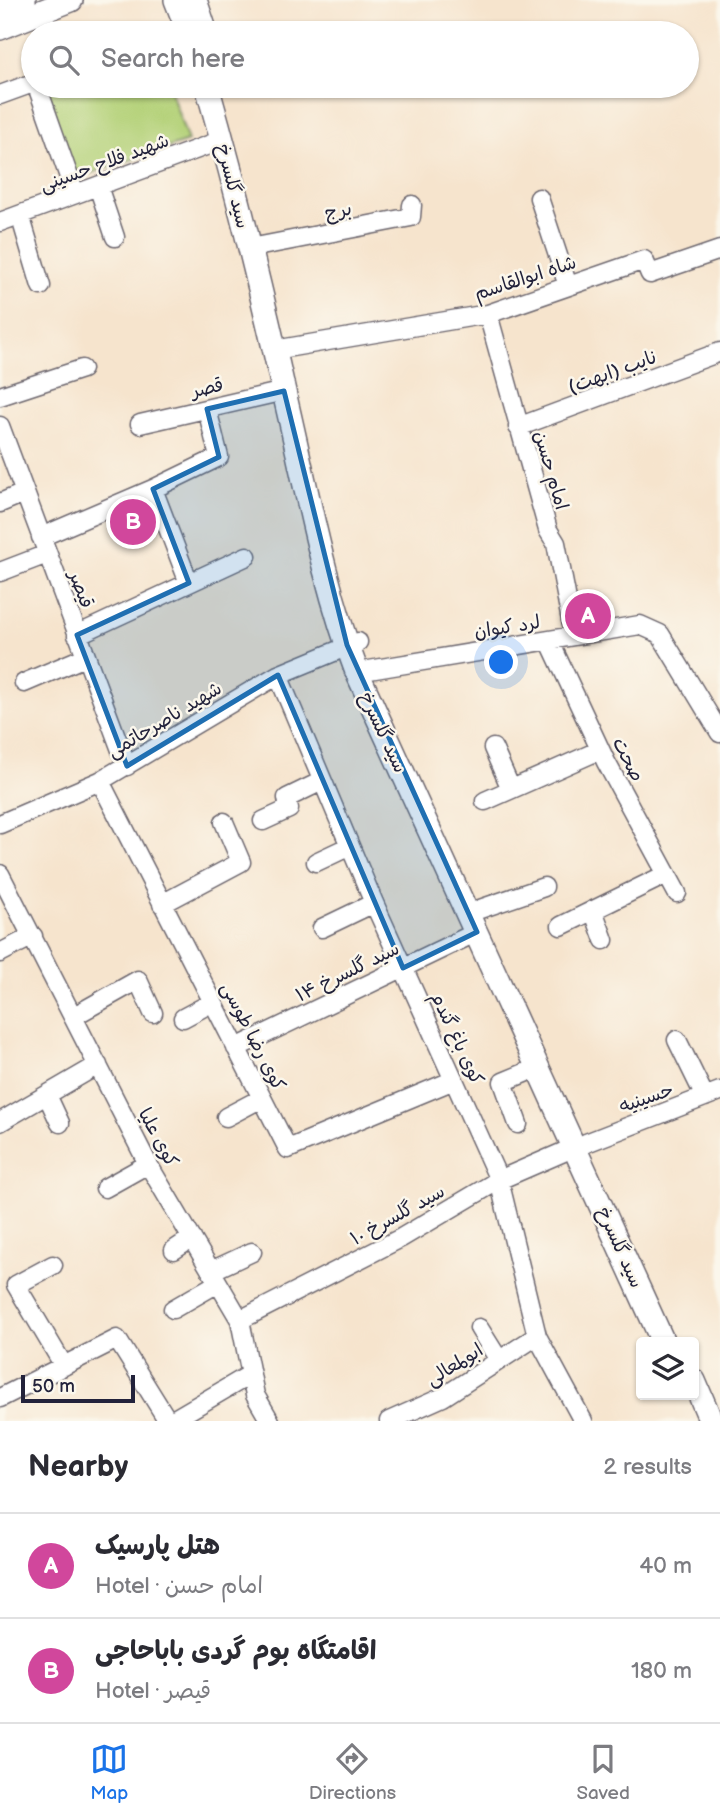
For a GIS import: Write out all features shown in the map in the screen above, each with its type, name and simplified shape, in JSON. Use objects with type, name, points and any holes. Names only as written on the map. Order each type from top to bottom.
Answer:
[{"type":"main road","points":[[0,10],[24,0]]},
{"type":"main road","points":[[0,29],[71,0]]},
{"type":"main road","points":[[176,0],[184,21]]},
{"type":"main road","points":[[195,0],[202,21]]},
{"type":"main road","name":"سید گلسرخ","points":[[210,98],[284,391],[331,597],[477,932],[539,1067],[581,1145]]},
{"type":"main road","name":"سید گلسرخ","points":[[224,98],[286,348],[353,643]]},
{"type":"main road","name":"سید گلسرخ","points":[[363,671],[480,909],[661,1327]]},
{"type":"main road","points":[[699,1393],[711,1421]]},
{"type":"main road","points":[[689,1400],[698,1421]]},
{"type":"street","points":[[0,95],[21,88]]},
{"type":"street","points":[[40,98],[75,194]]},
{"type":"street","name":"شهید فلاح حسینی","points":[[0,222],[222,140]]},
{"type":"street","points":[[98,186],[115,237]]},
{"type":"street","points":[[539,198],[568,286]]},
{"type":"street","name":"برج","points":[[261,246],[411,217],[412,205]]},
{"type":"street","points":[[20,215],[41,286]]},
{"type":"street","name":"شاه ابوالقاسم","points":[[286,348],[488,314],[644,260],[650,274],[720,250]]},
{"type":"street","name":"امام حسن","points":[[488,314],[548,530],[556,543],[574,636]]},
{"type":"street","name":"نایب (ابهت)","points":[[518,427],[720,352]]},
{"type":"street","points":[[0,396],[82,369]]},
{"type":"street","name":"قصر","points":[[139,424],[284,391]]},
{"type":"street","points":[[41,537],[219,457],[207,409]]},
{"type":"street","name":"قیصر","points":[[0,426],[127,766]]},
{"type":"street","points":[[153,488],[189,583]]},
{"type":"street","points":[[0,503],[24,492]]},
{"type":"street","points":[[0,572],[47,554]]},
{"type":"street","points":[[77,635],[247,556]]},
{"type":"street","name":"لرد کیوان","points":[[363,671],[640,625],[660,634],[720,733]]},
{"type":"street","name":"صحت","points":[[549,640],[600,750],[677,894]]},
{"type":"street","name":"شهید ناصرحاتمی","points":[[0,824],[100,781],[278,675],[353,643]]},
{"type":"street","points":[[24,682],[85,657]]},
{"type":"street","name":"کوی باغ گندم","points":[[278,675],[374,903],[499,1180],[537,1336],[583,1421]]},
{"type":"street","points":[[493,748],[511,789]]},
{"type":"street","points":[[485,801],[600,750]]},
{"type":"street","name":"کوی رضا طوسی","points":[[100,781],[288,1149],[454,1080]]},
{"type":"street","points":[[263,821],[289,809],[287,798],[322,781]]},
{"type":"street","points":[[162,904],[241,862],[224,822]]},
{"type":"street","points":[[316,862],[350,846]]},
{"type":"street","name":"کوی علیا","points":[[0,874],[148,1164],[240,1320],[255,1395],[270,1421]]},
{"type":"street","points":[[561,926],[667,874]]},
{"type":"street","points":[[480,909],[544,887]]},
{"type":"street","points":[[322,928],[374,903]]},
{"type":"street","points":[[593,910],[604,940]]},
{"type":"street","name":"سید گلسرخ ۱۴","points":[[236,1048],[477,932]]},
{"type":"street","points":[[0,953],[33,936]]},
{"type":"street","points":[[74,1017],[138,980],[153,1013]]},
{"type":"street","points":[[183,1018],[213,1002]]},
{"type":"street","points":[[677,1040],[713,1094]]},
{"type":"street","points":[[0,1122],[98,1065]]},
{"type":"street","points":[[518,1124],[503,1083],[539,1067]]},
{"type":"street","name":"حسینیه","points":[[581,1145],[713,1094]]},
{"type":"street","points":[[47,1095],[60,1123]]},
{"type":"street","points":[[226,1117],[262,1098]]},
{"type":"street","name":"سید گلسرخ ۱۰","points":[[240,1320],[401,1238],[499,1180],[581,1145]]},
{"type":"street","points":[[105,1188],[148,1164]]},
{"type":"street","points":[[174,1250],[192,1238]]},
{"type":"street","points":[[173,1309],[252,1252]]},
{"type":"street","points":[[53,1265],[16,1285],[64,1366]]},
{"type":"street","points":[[479,1328],[499,1360]]},
{"type":"street","name":"ابولمعالی","points":[[389,1421],[443,1397],[537,1336]]},
{"type":"street","points":[[0,1398],[117,1339],[169,1421],[251,1374]]},
{"type":"highlighted area","points":[[284,391],[347,645],[477,932],[403,968],[278,675],[127,766],[77,635],[189,583],[153,489],[219,457],[207,409]]},
{"type":"green space","points":[[48,98],[173,98],[188,141],[71,180]]},
{"type":"place","name":"اقامتگاه بوم گردی باباحاجی","points":[[133,522]]},
{"type":"place","name":"هتل پارسیک","points":[[588,616]]}]
